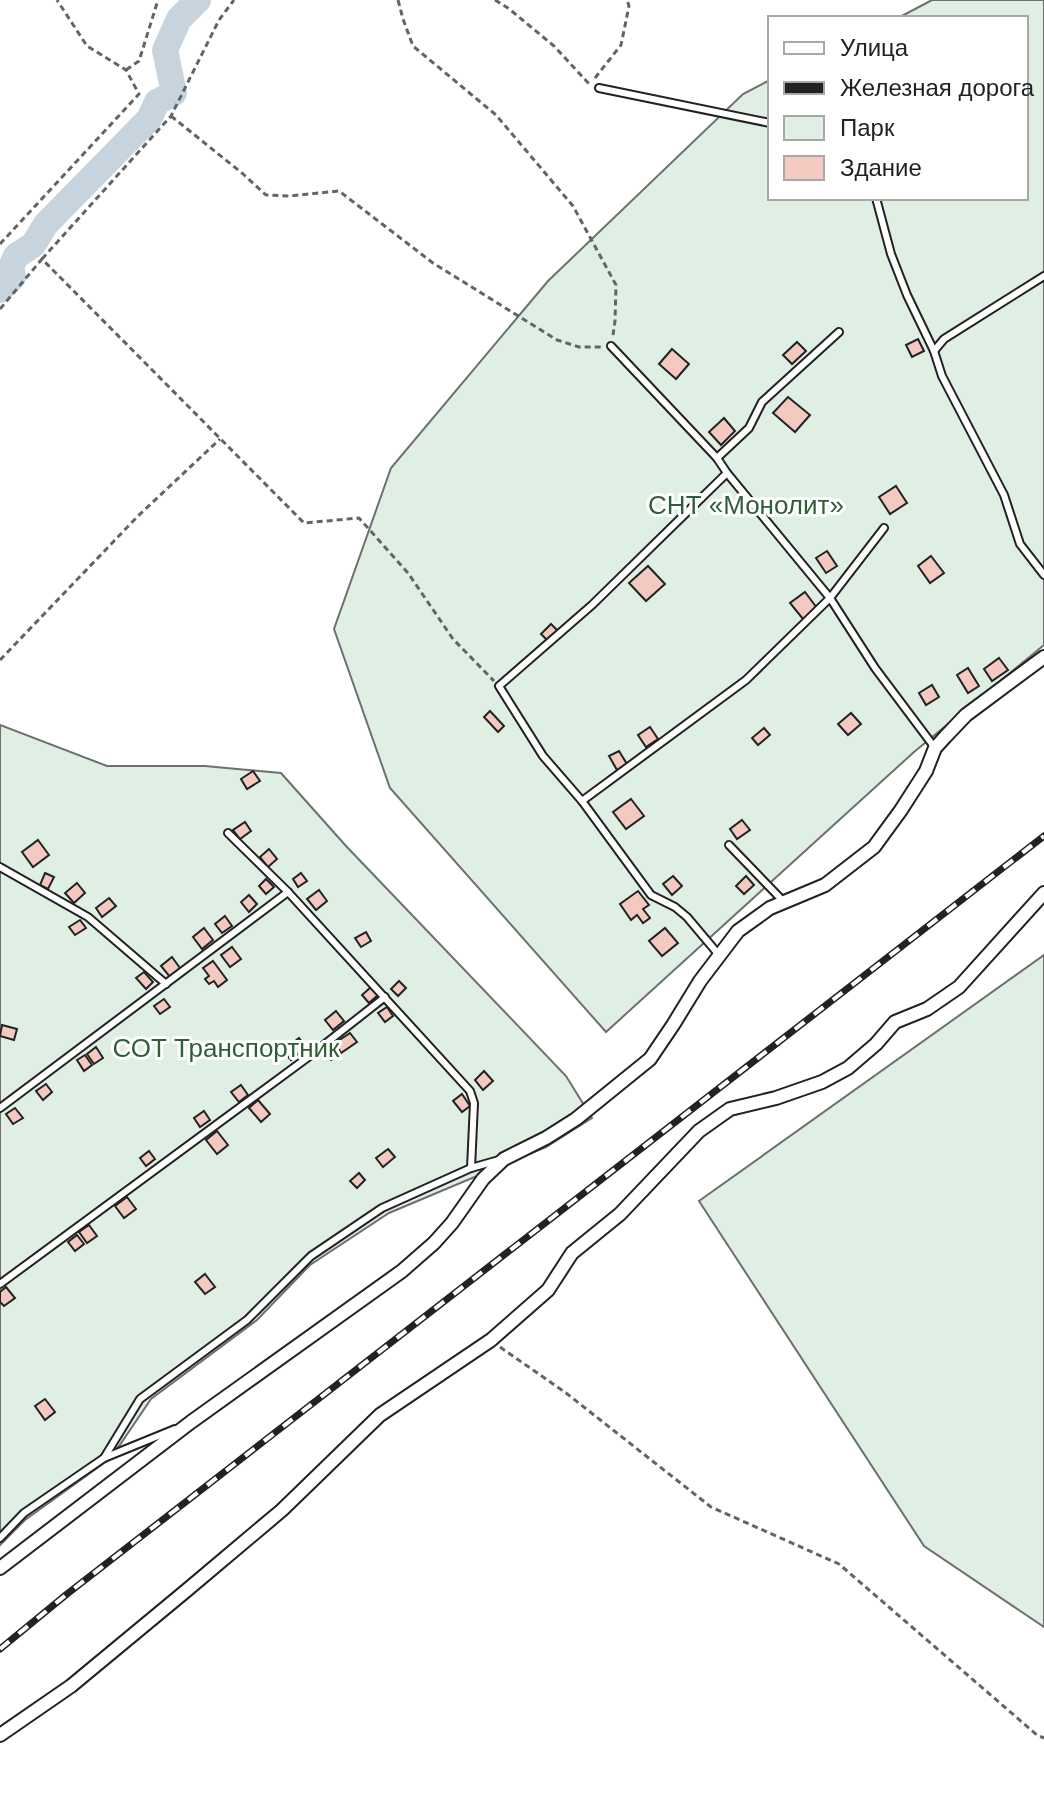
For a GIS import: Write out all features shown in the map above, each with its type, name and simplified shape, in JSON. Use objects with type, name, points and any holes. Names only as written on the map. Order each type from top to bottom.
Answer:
[{"type":"street","points":[[0,1568],[191,1422],[402,1271],[434,1243],[483,1179],[504,1159],[576,1119],[650,1059],[700,981],[738,931],[770,908],[825,885],[874,847],[926,771],[935,748],[966,715],[1044,657]]},
{"type":"street","points":[[0,1735],[71,1686],[199,1580],[282,1510],[380,1415],[491,1340],[548,1290],[572,1253],[620,1214],[699,1131],[730,1109],[776,1098],[822,1082],[848,1068],[876,1044],[895,1022],[927,1009],[959,987],[1044,893]]},
{"type":"lane","points":[[599,88],[768,123]]},
{"type":"lane","points":[[877,200],[891,254],[942,376],[1004,495],[1020,544],[1044,575]]},
{"type":"lane","points":[[934,351],[954,332],[1044,276]]},
{"type":"lane","points":[[717,458],[749,428],[762,402],[839,332]]},
{"type":"lane","points":[[611,346],[717,458],[830,598],[875,668],[935,748]]},
{"type":"lane","points":[[719,955],[687,917],[651,895],[582,801],[543,756],[499,686],[592,605],[727,473]]},
{"type":"lane","points":[[582,801],[746,680],[830,598],[884,528]]},
{"type":"lane","points":[[228,833],[288,892],[470,1091],[474,1103],[471,1168]]},
{"type":"lane","points":[[729,845],[784,902]]},
{"type":"lane","points":[[0,867],[88,917],[166,984]]},
{"type":"lane","points":[[0,1108],[288,892]]},
{"type":"lane","points":[[0,1284],[385,997]]},
{"type":"lane","points":[[104,1458],[140,1399],[247,1320],[311,1256],[382,1208],[471,1168],[504,1159]]},
{"type":"lane","points":[[0,1538],[24,1513],[104,1458],[191,1422]]},
{"type":"path","points":[[0,244],[139,94],[126,70],[87,46],[57,0]]},
{"type":"path","points":[[126,70],[139,61],[158,0]]},
{"type":"path","points":[[0,309],[171,116],[219,20],[234,0]]},
{"type":"path","points":[[171,116],[266,195],[339,191],[433,263],[557,340],[579,347],[611,346],[616,285],[573,206],[496,115],[413,46],[398,0]]},
{"type":"path","points":[[495,0],[554,46],[590,86],[599,88]]},
{"type":"path","points":[[599,88],[595,78],[621,45],[629,6],[627,0]]},
{"type":"path","points":[[42,259],[304,523],[359,518],[408,573],[453,639],[499,686]]},
{"type":"path","points":[[0,660],[138,516],[220,439]]},
{"type":"path","points":[[491,1340],[566,1393],[711,1507],[839,1564],[1044,1738]]},
{"type":"green space","name":"СНТ «Монолит»","points":[[932,0],[1044,0],[1044,645],[914,752],[606,1032],[390,788],[334,629],[391,468],[548,281],[743,94],[768,81],[768,200],[1028,200],[1028,16],[902,16]]},
{"type":"green space","name":"СОТ Транспортник","points":[[0,725],[107,766],[205,766],[281,773],[346,846],[566,1076],[592,1118],[546,1147],[389,1213],[310,1265],[257,1320],[151,1399],[111,1458],[25,1520],[0,1545]]},
{"type":"green space","points":[[1044,955],[1044,1627],[924,1546],[699,1201]]},
{"type":"building","points":[[918,339],[924,351],[912,357],[906,345]]},
{"type":"building","points":[[797,342],[806,351],[792,364],[783,355]]},
{"type":"building","points":[[672,349],[689,364],[676,379],[659,364]]},
{"type":"building","points":[[788,397],[810,415],[795,432],[773,413]]},
{"type":"building","points":[[724,418],[735,431],[721,445],[709,432]]},
{"type":"building","points":[[896,486],[907,503],[890,514],[879,497]]},
{"type":"building","points":[[827,551],[837,566],[826,573],[816,558]]},
{"type":"building","points":[[931,556],[944,573],[930,583],[918,566]]},
{"type":"building","points":[[648,566],[665,584],[646,601],[629,583]]},
{"type":"building","points":[[805,592],[817,608],[803,619],[790,603]]},
{"type":"building","points":[[551,624],[558,631],[548,641],[541,634]]},
{"type":"building","points":[[999,658],[1008,670],[992,681],[984,669]]},
{"type":"building","points":[[968,668],[979,686],[968,693],[957,675]]},
{"type":"building","points":[[932,685],[939,697],[926,705],[919,693]]},
{"type":"building","points":[[490,711],[504,726],[498,732],[484,717]]},
{"type":"building","points":[[851,713],[861,724],[848,735],[838,724]]},
{"type":"building","points":[[650,727],[658,739],[646,747],[638,735]]},
{"type":"building","points":[[764,728],[770,735],[758,745],[752,738]]},
{"type":"building","points":[[619,751],[627,764],[617,770],[609,756]]},
{"type":"building","points":[[253,771],[260,781],[247,789],[241,779]]},
{"type":"building","points":[[631,799],[644,816],[626,829],[613,812]]},
{"type":"building","points":[[742,820],[750,830],[737,839],[730,829]]},
{"type":"building","points":[[245,822],[251,831],[240,839],[233,830]]},
{"type":"building","points":[[38,840],[49,855],[33,867],[22,852]]},
{"type":"building","points":[[269,849],[277,859],[268,867],[260,857]]},
{"type":"building","points":[[45,873],[54,877],[48,889],[40,885]]},
{"type":"building","points":[[301,873],[307,881],[298,887],[293,879]]},
{"type":"building","points":[[673,876],[682,886],[672,895],[663,884]]},
{"type":"building","points":[[746,876],[754,885],[744,894],[736,886]]},
{"type":"building","points":[[266,879],[274,887],[266,894],[259,886]]},
{"type":"building","points":[[77,883],[85,893],[74,903],[65,893]]},
{"type":"building","points":[[319,890],[327,901],[316,910],[307,899]]},
{"type":"building","points":[[638,891],[649,905],[643,909],[650,918],[643,923],[637,915],[631,920],[620,904]]},
{"type":"building","points":[[249,895],[257,904],[249,912],[241,902]]},
{"type":"building","points":[[109,898],[116,906],[102,917],[96,908]]},
{"type":"building","points":[[225,916],[232,926],[222,933],[215,924]]},
{"type":"building","points":[[80,920],[86,928],[75,935],[69,927]]},
{"type":"building","points":[[204,928],[213,940],[202,949],[193,937]]},
{"type":"building","points":[[665,928],[678,943],[662,956],[649,941]]},
{"type":"building","points":[[366,932],[371,941],[361,947],[355,938]]},
{"type":"building","points":[[232,947],[241,959],[230,967],[221,955]]},
{"type":"building","points":[[172,957],[180,968],[170,977],[161,966]]},
{"type":"building","points":[[213,961],[227,980],[218,987],[214,981],[209,984],[205,979],[209,976],[203,968]]},
{"type":"building","points":[[144,972],[153,982],[146,989],[136,978]]},
{"type":"building","points":[[399,981],[406,988],[398,996],[391,989]]},
{"type":"building","points":[[371,987],[378,995],[369,1003],[362,995]]},
{"type":"building","points":[[164,999],[170,1007],[160,1014],[154,1006]]},
{"type":"building","points":[[387,1007],[393,1016],[385,1022],[378,1013]]},
{"type":"building","points":[[336,1011],[344,1021],[333,1030],[325,1020]]},
{"type":"building","points":[[2,1025],[17,1029],[14,1040],[0,1036]]},
{"type":"building","points":[[350,1033],[357,1042],[341,1053],[335,1043]]},
{"type":"building","points":[[299,1038],[306,1047],[291,1060],[283,1051]]},
{"type":"building","points":[[334,1044],[340,1054],[331,1060],[324,1051]]},
{"type":"building","points":[[96,1047],[103,1058],[94,1064],[87,1054]]},
{"type":"building","points":[[85,1055],[92,1065],[84,1071],[77,1060]]},
{"type":"building","points":[[484,1071],[493,1081],[483,1090],[475,1080]]},
{"type":"building","points":[[46,1084],[52,1092],[43,1100],[36,1091]]},
{"type":"building","points":[[241,1085],[248,1095],[239,1102],[231,1092]]},
{"type":"building","points":[[462,1094],[470,1106],[462,1112],[453,1101]]},
{"type":"building","points":[[258,1100],[270,1114],[261,1122],[249,1108]]},
{"type":"building","points":[[15,1108],[23,1118],[13,1124],[6,1114]]},
{"type":"building","points":[[204,1111],[210,1120],[200,1127],[194,1118]]},
{"type":"building","points":[[217,1131],[228,1145],[217,1154],[206,1140]]},
{"type":"building","points":[[388,1149],[395,1157],[383,1167],[376,1158]]},
{"type":"building","points":[[149,1151],[155,1159],[146,1166],[140,1158]]},
{"type":"building","points":[[359,1173],[365,1180],[357,1188],[350,1181]]},
{"type":"building","points":[[127,1197],[136,1209],[124,1218],[115,1206]]},
{"type":"building","points":[[89,1225],[97,1236],[87,1243],[79,1232]]},
{"type":"building","points":[[77,1235],[84,1244],[75,1251],[68,1242]]},
{"type":"building","points":[[205,1274],[215,1287],[205,1294],[195,1282]]},
{"type":"building","points":[[6,1287],[15,1298],[4,1306],[0,1302],[0,1292]]},
{"type":"building","points":[[45,1399],[55,1412],[45,1420],[35,1406]]},
{"type":"waterway","points":[[0,290],[13,277],[11,267],[16,256],[33,245],[46,224],[149,119],[157,102],[174,93],[165,50],[179,19],[198,0]]},
{"type":"railway","points":[[0,1649],[1044,836]]}]
